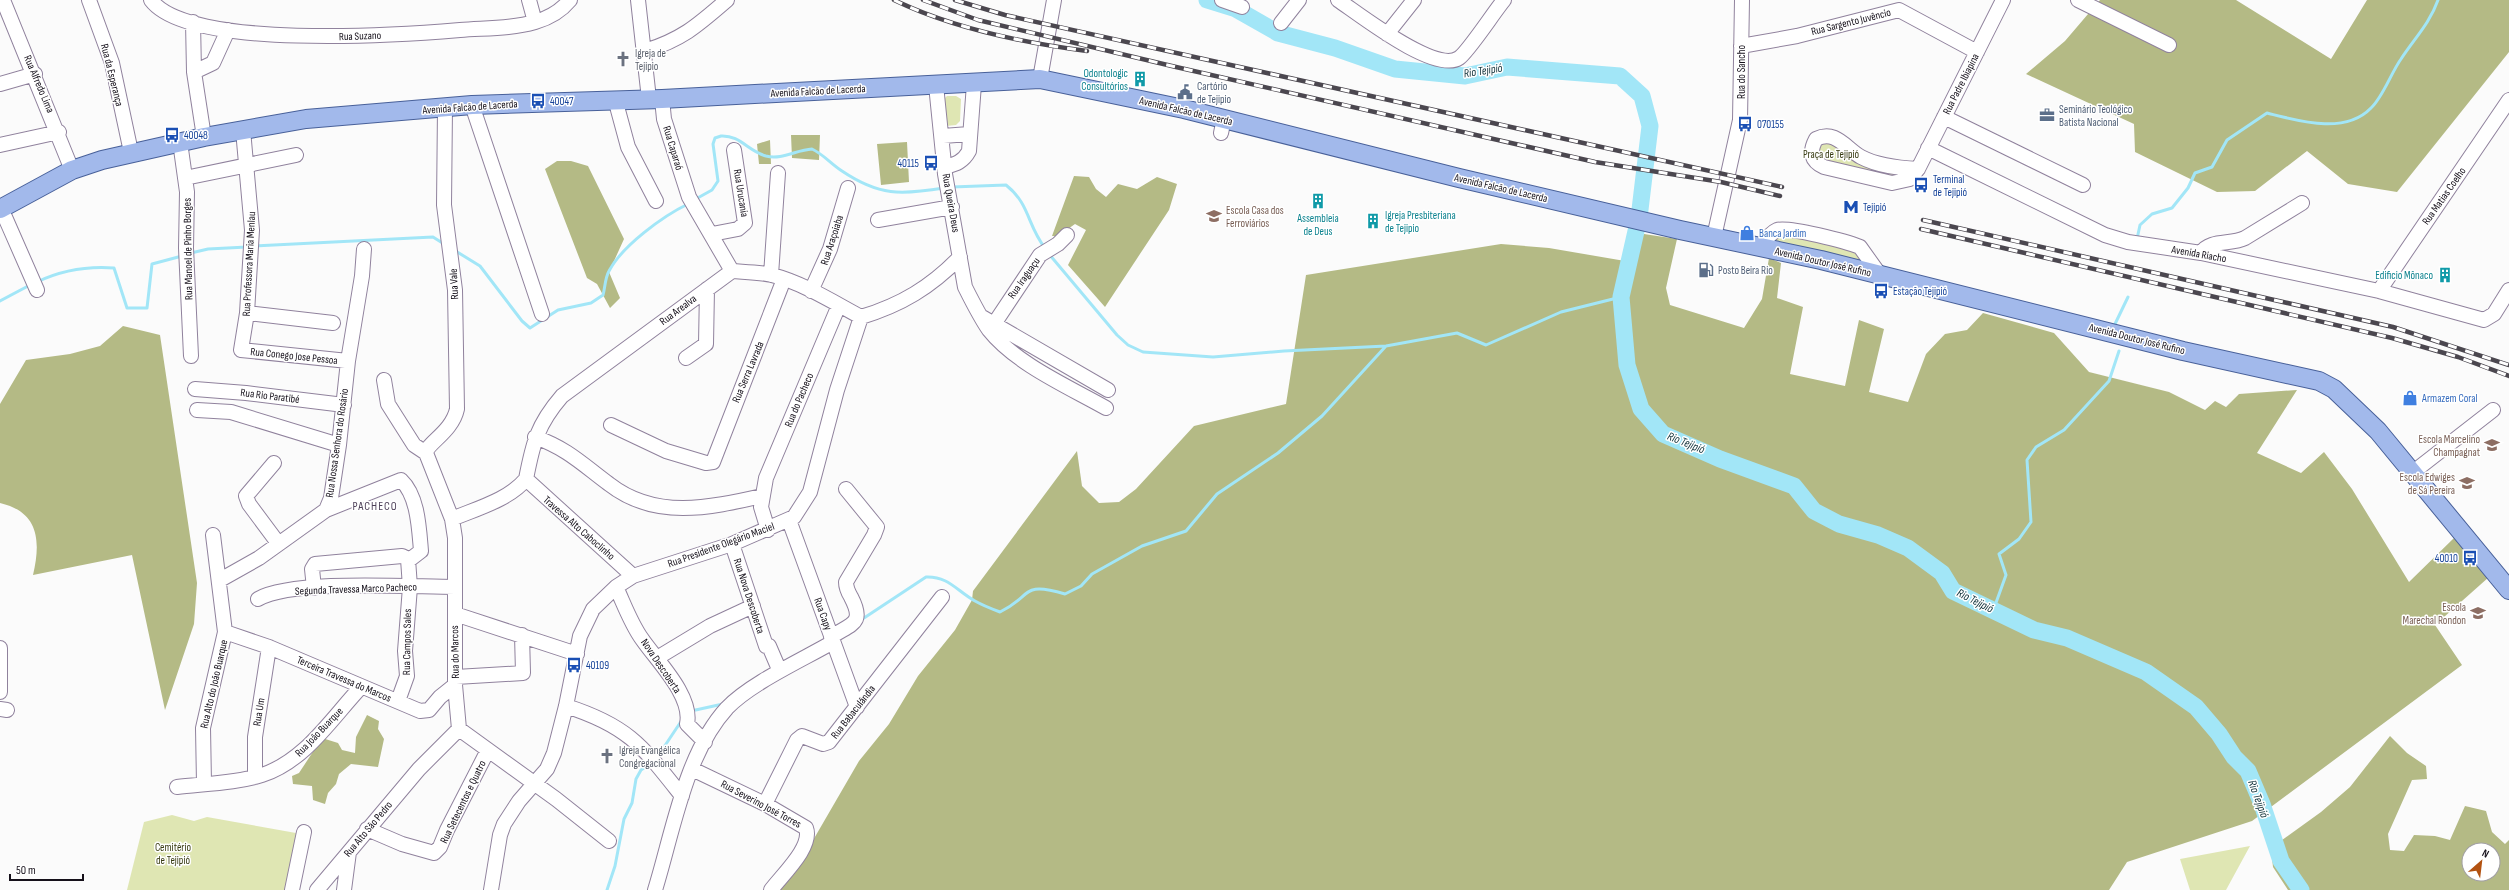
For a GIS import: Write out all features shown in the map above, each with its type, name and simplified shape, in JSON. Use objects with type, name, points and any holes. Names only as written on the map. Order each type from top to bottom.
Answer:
[{"type":"main road","name":"Avenida Falcão de Lacerda","points":[[0,208],[72,170],[131,152],[204,137],[306,119],[472,105],[656,99],[974,84],[1040,79],[1223,126],[1680,230]]},
{"type":"main road","name":"Avenida Doutor José Rufino","points":[[1680,230],[1880,275],[2183,351],[2319,381],[2334,389],[2356,408],[2509,590]]},
{"type":"street","name":"Rua Alfredo Lima","points":[[3,0],[4,14],[35,74],[59,132],[72,170]]},
{"type":"street","name":"Rua da Esperança","points":[[89,0],[112,63],[131,152]]},
{"type":"street","name":"Rua Suzano","points":[[151,0],[167,14],[228,30],[295,36],[342,37],[437,32],[535,22],[554,14],[570,0]]},
{"type":"street","points":[[530,0],[535,22]]},
{"type":"street","name":"Rua Caparaó","points":[[638,0],[645,51],[656,99],[691,202],[712,234],[732,271]]},
{"type":"street","points":[[645,51],[678,39],[694,29],[727,0]]},
{"type":"street","points":[[1040,79],[1054,0]]},
{"type":"street","points":[[1222,0],[1242,7]]},
{"type":"street","points":[[1281,23],[1299,0]]},
{"type":"street","points":[[1338,0],[1387,34],[1415,51],[1436,58],[1454,60],[1465,52],[1504,0]]},
{"type":"street","points":[[1387,34],[1414,0]]},
{"type":"street","name":"Rua do Sancho","points":[[1714,237],[1740,120],[1740,46],[1742,0]]},
{"type":"street","name":"Rua Padre Ibiapina","points":[[1918,169],[2003,0]]},
{"type":"street","points":[[2078,0],[2169,45]]},
{"type":"street","name":"Rua Sargento Juvêncio","points":[[1740,46],[1797,36],[1902,5],[1977,52]]},
{"type":"street","points":[[193,22],[194,72],[204,137]]},
{"type":"street","points":[[194,72],[213,63],[228,30]]},
{"type":"street","points":[[0,84],[35,74]]},
{"type":"street","points":[[945,170],[965,159],[969,151],[969,134],[974,84]]},
{"type":"street","name":"Rua Queira Deus","points":[[936,85],[943,136],[945,170],[965,287],[988,323],[1015,353],[1039,370],[1106,408]]},
{"type":"street","points":[[615,100],[628,147],[656,201]]},
{"type":"street","name":"Rua Matias Coelho","points":[[2379,291],[2509,100]]},
{"type":"street","points":[[472,105],[542,314]]},
{"type":"street","name":"Rua Vale","points":[[426,451],[451,426],[457,409],[456,316],[450,246],[445,223],[444,204],[445,108]]},
{"type":"street","points":[[1944,117],[2083,185]]},
{"type":"street","name":"Rua Professora Maria Menlau","points":[[241,350],[247,313],[252,244],[251,206],[243,130]]},
{"type":"street","points":[[0,145],[59,132]]},
{"type":"street","points":[[943,136],[969,134]]},
{"type":"street","points":[[1828,136],[1843,142],[1861,157],[1897,167],[1918,169],[1910,179],[1892,183],[1824,167],[1815,162],[1811,151],[1816,139],[1828,136]]},
{"type":"street","name":"Rua Manoel de Pinho Borges","points":[[180,142],[185,178],[186,248],[191,356]]},
{"type":"street","name":"Avenida Riacho","points":[[1928,148],[2106,235],[2128,242],[2201,253],[2379,291],[2484,320],[2494,314],[2509,290]]},
{"type":"street","name":"Rua Urucania","points":[[712,234],[738,229],[745,223],[734,150]]},
{"type":"street","points":[[185,178],[296,155]]},
{"type":"street","name":"Rua Serra Lavrada","points":[[611,425],[666,451],[710,464],[714,460],[778,277],[778,173]]},
{"type":"street","name":"Rua Araçoiaba","points":[[811,291],[830,249],[848,188]]},
{"type":"street","points":[[878,220],[950,200]]},
{"type":"street","points":[[2201,253],[2211,244],[2237,242],[2302,203]]},
{"type":"street","points":[[0,208],[37,290]]},
{"type":"street","points":[[1759,248],[1777,231],[1787,229],[1810,234],[1860,247],[1880,275]]},
{"type":"street","name":"Rua Iraguaçu","points":[[988,323],[1049,249],[1067,235]]},
{"type":"street","name":"Rua Nossa Senhora do Rosário","points":[[220,580],[259,558],[326,510],[331,498],[339,445],[348,361],[362,276],[364,249]]},
{"type":"street","points":[[732,271],[778,277],[811,291],[861,317],[885,310],[919,292],[945,272],[960,257]]},
{"type":"street","name":"Rua Arealva","points":[[526,479],[535,438],[546,414],[562,396],[732,271]]},
{"type":"street","points":[[686,358],[706,344],[706,289]]},
{"type":"street","name":"Rua do Pacheco","points":[[768,530],[761,507],[766,478],[839,305]]},
{"type":"street","points":[[247,313],[333,323]]},
{"type":"street","name":"Rua Presidente Olegário Maciel","points":[[491,890],[500,835],[504,824],[519,801],[535,785],[547,769],[554,753],[586,621],[593,610],[616,587],[632,576],[732,544],[768,530],[789,520],[801,508],[810,492],[837,390],[861,317]]},
{"type":"street","name":"Rua Queira Deus","points":[[988,323],[1108,390]]},
{"type":"street","name":"Rua Conego Jose Pessoa","points":[[241,350],[348,361]]},
{"type":"street","points":[[384,380],[388,404],[414,445],[426,451],[452,519],[512,492],[526,479]]},
{"type":"street","name":"Rua Rio Paratibé","points":[[194,389],[246,393],[344,405]]},
{"type":"street","points":[[197,410],[230,412],[339,445]]},
{"type":"street","points":[[2412,473],[2493,410]]},
{"type":"street","points":[[535,438],[563,449],[621,493],[644,503],[679,509],[696,509],[762,496]]},
{"type":"street","points":[[274,463],[248,492],[247,500],[278,543]]},
{"type":"street","name":"Travessa Alto Caboclinho","points":[[526,479],[632,576]]},
{"type":"street","points":[[314,588],[312,569],[315,564],[352,559],[407,559],[421,551],[418,516],[406,484],[401,480],[326,510]]},
{"type":"street","points":[[655,890],[682,796],[692,769],[705,742],[728,708],[742,696],[832,640],[855,621],[858,616],[847,589],[846,582],[865,552],[877,527],[846,489]]},
{"type":"street","name":"Rua do Marcos","points":[[452,519],[456,557],[456,681],[459,729]]},
{"type":"street","name":"Rua Capy","points":[[789,520],[857,707]]},
{"type":"street","points":[[213,535],[220,580],[225,632]]},
{"type":"street","name":"Rua Nova Descoberta","points":[[732,544],[766,646],[769,646],[775,656],[778,666]]},
{"type":"street","name":"Rua Campos Sales","points":[[398,701],[407,676],[405,633],[410,587],[407,559]]},
{"type":"street","name":"Segunda Travessa Marco Pacheco","points":[[258,599],[270,593],[314,588],[455,587]]},
{"type":"street","name":"Nova Descoberta","points":[[616,587],[642,639],[656,658],[688,710],[687,724],[705,742]]},
{"type":"street","name":"Rua Babaculândia","points":[[765,804],[800,737],[827,744],[942,597]]},
{"type":"street","points":[[656,658],[710,626],[753,606]]},
{"type":"street","points":[[455,614],[577,654]]},
{"type":"street","name":"Terceira Travessa do Marcos","points":[[225,632],[269,647],[420,711],[427,711],[456,681]]},
{"type":"street","name":"Rua Alto do João Buarque","points":[[204,783],[203,728],[225,632]]},
{"type":"street","points":[[456,681],[523,673],[522,635]]},
{"type":"street","name":"Rua Um","points":[[255,777],[253,748],[269,647]]},
{"type":"street","points":[[0,648],[0,692]]},
{"type":"street","name":"Rua João Buarque","points":[[177,787],[255,777],[288,763],[304,750],[361,687]]},
{"type":"street","points":[[566,706],[610,723],[632,737],[682,796]]},
{"type":"street","points":[[459,729],[609,841]]},
{"type":"street","name":"Rua Alto São Pedro","points":[[317,890],[419,769],[459,729]]},
{"type":"street","name":"Rua Setecentos e Quatro","points":[[367,830],[402,844],[434,853],[440,847],[488,750]]},
{"type":"street","name":"Rua Severino José Torres","points":[[692,769],[765,804],[800,823],[806,828],[808,834],[804,848],[771,890]]},
{"type":"street","points":[[292,890],[304,832]]},
{"type":"street","points":[[344,890],[349,852]]},
{"type":"green space","points":[[2100,0],[2236,0],[2331,59],[2367,0],[2509,0],[2509,52],[2397,192],[2348,184],[2307,151],[2255,191],[2217,192],[2135,152],[2134,124],[2026,74],[2065,41]]},
{"type":"green space","points":[[947,96],[956,96],[961,99],[960,121],[956,125],[946,126],[943,100]]},
{"type":"green space","points":[[791,135],[820,135],[819,160],[792,158]]},
{"type":"green space","name":"Praça de Tejipió","points":[[1822,136],[1910,180],[1824,169],[1813,146]]},
{"type":"green space","points":[[770,140],[771,164],[759,164],[757,144]]},
{"type":"green space","points":[[907,142],[909,182],[881,185],[877,144]]},
{"type":"green space","points":[[557,161],[571,161],[588,166],[624,239],[609,272],[620,298],[610,308],[597,284],[587,278],[545,169]]},
{"type":"green space","points":[[1074,176],[1089,177],[1096,189],[1106,197],[1118,184],[1137,189],[1157,177],[1177,184],[1169,210],[1105,307],[1068,265],[1086,230],[1075,224],[1058,236],[1052,236]]},
{"type":"green space","points":[[1775,232],[1860,247],[1873,269],[1767,240]]},
{"type":"green space","points":[[1644,234],[1677,239],[1666,288],[1670,305],[1744,328],[1762,299],[1769,258],[1781,263],[1777,298],[1803,307],[1790,374],[1845,386],[1859,320],[1884,329],[1869,392],[1908,402],[1926,354],[1945,334],[1967,330],[1983,313],[2054,333],[2089,372],[2169,392],[2205,410],[2215,401],[2226,407],[2239,394],[2297,390],[2257,453],[2301,473],[2324,452],[2352,489],[2409,582],[2454,538],[2489,577],[2435,625],[2462,665],[2252,821],[2127,862],[2109,890],[774,890],[812,842],[859,761],[889,724],[918,676],[955,630],[972,600],[973,591],[1077,451],[1082,486],[1099,503],[1119,502],[1136,489],[1194,426],[1286,404],[1306,275],[1501,244],[1549,248],[1625,261]]},
{"type":"green space","points":[[123,326],[160,335],[197,583],[194,624],[165,710],[132,555],[33,575],[37,551],[34,530],[30,521],[23,513],[13,507],[0,503],[0,404],[26,360],[70,354],[100,346]]},
{"type":"green space","points":[[367,715],[379,721],[378,729],[384,739],[378,767],[351,764],[339,774],[336,784],[328,793],[325,804],[313,800],[312,786],[293,784],[292,776],[299,773],[322,738],[338,743],[342,750],[355,753],[356,737]]},
{"type":"green space","points":[[2390,736],[2407,753],[2426,766],[2427,779],[2412,780],[2388,834],[2390,850],[2404,851],[2414,835],[2435,836],[2450,840],[2465,806],[2486,811],[2492,832],[2505,844],[2509,840],[2509,890],[2288,890],[2273,867],[2271,848],[2321,812],[2350,787]]},
{"type":"green space","name":"Cemitério de Tejipió","points":[[172,815],[194,821],[207,817],[296,833],[288,890],[127,890],[144,822]]},
{"type":"green space","points":[[2250,846],[2226,890],[2190,890],[2180,859]]},
{"type":"waterway","name":"Rio Tejipió","points":[[1207,0],[1236,9],[1278,33],[1335,48],[1395,69],[1465,76],[1507,67],[1620,76],[1642,96],[1650,126],[1639,218],[1621,297],[1627,365],[1641,409],[1663,434],[1720,459],[1794,486],[1814,511],[1839,524],[1878,535],[1908,548],[1942,573],[1953,591],[2034,630],[2067,638],[2146,672],[2196,707],[2219,734],[2234,757],[2248,771],[2262,804],[2281,861],[2301,890]]},
{"type":"waterway","points":[[2137,239],[2140,225],[2152,214],[2172,208],[2188,188],[2195,173],[2212,167],[2227,140],[2267,113],[2307,122],[2335,124],[2360,116],[2371,108],[2379,98],[2397,65],[2431,16],[2438,0]]},
{"type":"waterway","points":[[694,200],[712,190],[718,181],[713,144],[715,138],[721,136],[734,138],[754,151],[772,157],[812,149],[855,179],[879,189],[891,192],[915,192],[944,188]]},
{"type":"waterway","points":[[952,187],[1006,185],[1020,200],[1045,248]]},
{"type":"waterway","points":[[454,250],[480,266],[522,321],[530,328],[558,310],[591,303],[603,295],[608,274],[615,261],[623,252],[655,224],[688,204]]},
{"type":"waterway","points":[[254,246],[433,237],[444,244]]},
{"type":"waterway","points":[[191,253],[208,249],[247,247]]},
{"type":"waterway","points":[[1049,254],[1117,335],[1128,345],[1143,352],[1213,357],[1284,351],[1386,346],[1457,333],[1486,345],[1561,312],[1621,297]]},
{"type":"waterway","points":[[37,282],[56,274],[84,268],[114,268],[127,308],[147,308],[152,264],[182,256]]},
{"type":"waterway","points":[[0,301],[30,285]]},
{"type":"waterway","points":[[2115,324],[2128,297]]},
{"type":"waterway","points":[[861,620],[926,577],[940,579],[952,585],[975,601],[1000,612],[1033,590],[1051,590],[1065,594],[1081,586],[1092,574],[1142,546],[1186,531],[1217,494],[1278,453],[1322,416],[1386,346]]},
{"type":"waterway","points":[[1993,611],[2006,575],[1999,554],[2019,539],[2031,522],[2027,460],[2036,447],[2064,430],[2109,381],[2119,351]]},
{"type":"waterway","points":[[691,711],[723,704]]},
{"type":"waterway","points":[[656,759],[682,720]]},
{"type":"waterway","points":[[607,890],[615,866],[624,819],[632,803],[636,779],[641,770],[651,763]]},
{"type":"railway","points":[[894,0],[940,19],[989,33],[1038,44],[1087,51]]},
{"type":"railway","points":[[923,0],[978,20],[1176,67],[1595,162],[1721,182],[1780,196]]},
{"type":"railway","points":[[955,0],[1005,15],[1782,187]]},
{"type":"railway","points":[[1923,220],[2393,327],[2509,365]]},
{"type":"railway","points":[[1921,229],[2392,338],[2458,357],[2509,376]]},
{"type":"place","name":"Igreja de Tejipio","points":[[623,59]]},
{"type":"place","name":"Odontologic Consultórios","points":[[1140,79]]},
{"type":"place","name":"Cartório de Tejipio","points":[[1185,92]]},
{"type":"place","name":"40047","points":[[538,101]]},
{"type":"place","name":"Seminário Teológico Batista Nacional","points":[[2047,115]]},
{"type":"place","name":"070155","points":[[1745,124]]},
{"type":"place","name":"40048","points":[[172,135]]},
{"type":"place","name":"40115","points":[[931,163]]},
{"type":"place","name":"Terminal de Tejipió","points":[[1921,185]]},
{"type":"place","name":"Assembleia de Deus","points":[[1318,201]]},
{"type":"place","name":"Tejipió","points":[[1851,207]]},
{"type":"place","name":"Escola Casa dos Ferroviários","points":[[1214,216]]},
{"type":"place","name":"Igreja Presbiteriana de Tejipio","points":[[1373,221]]},
{"type":"place","name":"Banca Jardim","points":[[1747,233]]},
{"type":"place","name":"Posto Beira Rio","points":[[1706,270]]},
{"type":"place","name":"Edificio Mônaco","points":[[2445,275]]},
{"type":"place","name":"Estação Tejipió","points":[[1881,291]]},
{"type":"place","name":"Armazem Coral","points":[[2410,398]]},
{"type":"place","name":"Escola Marcelino Champagnat","points":[[2492,445]]},
{"type":"place","name":"Escola Edwiges de Sá Pereira","points":[[2467,483]]},
{"type":"place","name":"40010","points":[[2470,558]]},
{"type":"place","name":"Escola Marechal Rondon","points":[[2478,613]]},
{"type":"place","name":"40109","points":[[574,665]]},
{"type":"place","name":"Igreja Evangélica Congregacional","points":[[607,756]]},
{"type":"district","name":"PACHECO","points":[[375,506]]}]
